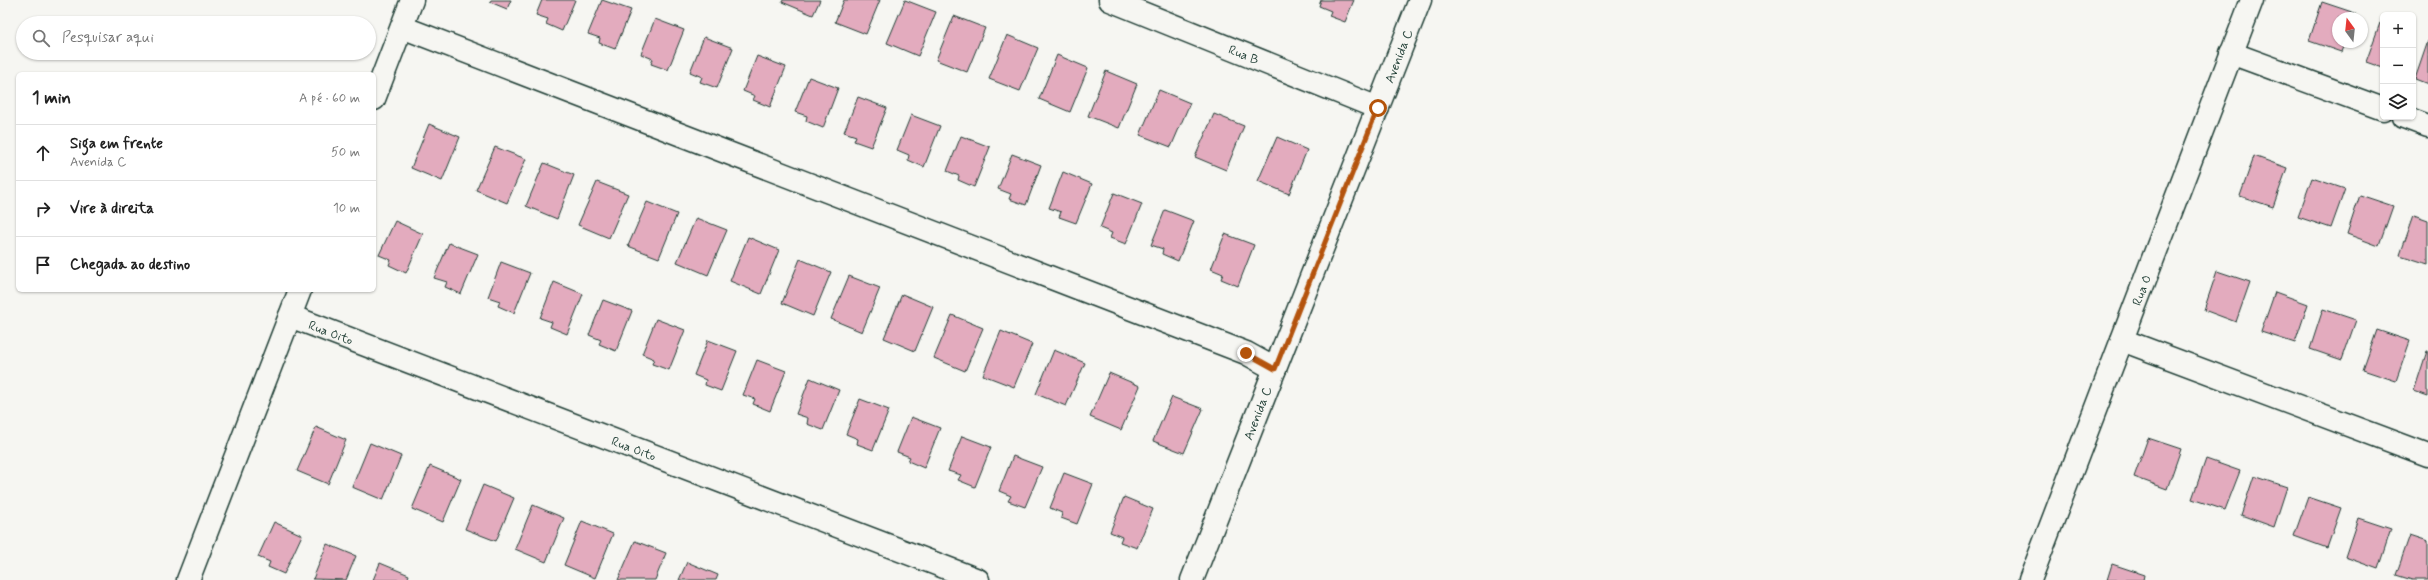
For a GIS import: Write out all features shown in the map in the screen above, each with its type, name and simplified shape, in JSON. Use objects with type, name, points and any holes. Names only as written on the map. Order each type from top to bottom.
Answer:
[{"type":"street","points":[[376,94],[412,0]]},
{"type":"street","name":"Rua B","points":[[1110,0],[1378,108]]},
{"type":"street","name":"Avenida C","points":[[1192,580],[1420,0]]},
{"type":"street","name":"Rua O","points":[[2030,580],[2252,0]]},
{"type":"street","points":[[402,27],[1239,350],[1275,369]]},
{"type":"street","points":[[2231,53],[2380,108]]},
{"type":"street","points":[[2412,120],[2428,126]]},
{"type":"street","points":[[188,580],[299,292]]},
{"type":"street","name":"Rua Oito","points":[[290,316],[978,580]]},
{"type":"street","points":[[2122,340],[2428,455]]},
{"type":"building","points":[[491,0],[511,0],[507,9],[490,2]]},
{"type":"building","points":[[542,0],[575,0],[562,31],[546,24],[548,19],[536,15]]},
{"type":"building","points":[[602,0],[631,10],[615,49],[599,43],[600,38],[588,34]]},
{"type":"building","points":[[783,0],[820,0],[813,15],[782,2]]},
{"type":"building","points":[[844,0],[880,0],[866,34],[835,22]]},
{"type":"building","points":[[905,0],[936,12],[918,56],[887,43]]},
{"type":"building","points":[[1321,0],[1354,0],[1345,22],[1329,16],[1331,11],[1319,6]]},
{"type":"building","points":[[2322,2],[2352,12],[2332,12],[2332,48],[2343,48],[2341,52],[2309,41]]},
{"type":"building","points":[[954,16],[985,28],[967,72],[936,60]]},
{"type":"building","points":[[655,19],[684,30],[668,70],[651,64],[653,59],[641,54]]},
{"type":"building","points":[[2380,23],[2380,67],[2366,62]]},
{"type":"building","points":[[1007,35],[1038,48],[1020,91],[989,79]]},
{"type":"building","points":[[704,37],[733,48],[717,88],[700,82],[702,77],[690,72]]},
{"type":"building","points":[[2428,41],[2428,84],[2416,79]]},
{"type":"building","points":[[1057,55],[1088,68],[1070,112],[1039,99]]},
{"type":"building","points":[[757,56],[786,67],[770,107],[753,100],[755,96],[743,91]]},
{"type":"building","points":[[1106,71],[1137,84],[1119,128],[1088,116]]},
{"type":"building","points":[[809,77],[838,88],[823,128],[806,121],[807,116],[795,112]]},
{"type":"building","points":[[1159,90],[1190,103],[1171,147],[1140,135]]},
{"type":"building","points":[[858,97],[887,108],[871,147],[854,141],[856,136],[844,132]]},
{"type":"building","points":[[1214,114],[1244,126],[1226,170],[1195,157]]},
{"type":"building","points":[[911,115],[940,126],[924,167],[908,160],[909,155],[897,150]]},
{"type":"building","points":[[429,124],[460,137],[442,181],[411,168]]},
{"type":"building","points":[[961,136],[990,147],[974,187],[958,180],[959,176],[947,171]]},
{"type":"building","points":[[1277,137],[1307,150],[1289,194],[1258,181]]},
{"type":"building","points":[[495,147],[526,159],[507,203],[476,190]]},
{"type":"building","points":[[1012,154],[1041,165],[1026,205],[1009,199],[1011,194],[998,189]]},
{"type":"building","points":[[2254,156],[2287,168],[2273,207],[2240,196]]},
{"type":"building","points":[[544,163],[574,175],[557,219],[526,206]]},
{"type":"building","points":[[1063,172],[1092,184],[1076,223],[1059,217],[1061,212],[1049,208]]},
{"type":"building","points":[[2312,178],[2345,189],[2331,228],[2298,217]]},
{"type":"building","points":[[597,182],[628,194],[609,238],[578,225]]},
{"type":"building","points":[[1114,193],[1142,204],[1126,244],[1110,238],[1112,233],[1100,228]]},
{"type":"building","points":[[2360,195],[2393,206],[2379,246],[2347,234]]},
{"type":"building","points":[[647,202],[677,214],[659,258],[628,246]]},
{"type":"building","points":[[1165,210],[1194,221],[1178,261],[1162,254],[1163,249],[1151,245]]},
{"type":"building","points":[[2414,215],[2428,220],[2428,264],[2400,255]]},
{"type":"building","points":[[696,218],[727,230],[708,275],[677,262]]},
{"type":"building","points":[[395,221],[423,234],[406,273],[389,265],[391,260],[379,255]]},
{"type":"building","points":[[1225,234],[1254,245],[1238,286],[1221,279],[1223,274],[1211,269]]},
{"type":"building","points":[[748,237],[779,250],[761,294],[730,281]]},
{"type":"building","points":[[449,243],[478,254],[461,294],[445,287],[447,282],[434,278]]},
{"type":"building","points":[[800,259],[831,272],[813,316],[782,303]]},
{"type":"building","points":[[501,262],[530,273],[514,313],[498,306],[500,301],[488,297]]},
{"type":"building","points":[[2217,271],[2250,282],[2236,322],[2204,310]]},
{"type":"building","points":[[849,276],[880,288],[862,332],[831,319]]},
{"type":"building","points":[[554,282],[583,294],[567,334],[550,327],[552,322],[540,318]]},
{"type":"building","points":[[2275,292],[2308,304],[2295,343],[2261,332]]},
{"type":"building","points":[[902,294],[933,307],[915,351],[884,338]]},
{"type":"building","points":[[603,300],[632,311],[616,351],[599,344],[601,340],[589,335]]},
{"type":"building","points":[[2323,309],[2356,320],[2342,360],[2310,349]]},
{"type":"building","points":[[952,315],[983,328],[965,371],[934,358]]},
{"type":"building","points":[[656,319],[685,330],[669,370],[652,364],[654,359],[642,354]]},
{"type":"building","points":[[2377,330],[2410,341],[2396,381],[2363,370]]},
{"type":"building","points":[[1001,331],[1032,344],[1014,387],[983,375]]},
{"type":"building","points":[[708,340],[737,351],[721,391],[705,385],[706,380],[694,375]]},
{"type":"building","points":[[1054,350],[1085,363],[1066,406],[1036,394]]},
{"type":"building","points":[[2428,351],[2428,396],[2414,391]]},
{"type":"building","points":[[757,360],[786,371],[770,411],[753,404],[755,399],[743,395]]},
{"type":"building","points":[[1109,373],[1140,386],[1121,430],[1090,417]]},
{"type":"building","points":[[810,378],[839,390],[823,430],[807,424],[808,418],[796,414]]},
{"type":"building","points":[[1172,397],[1203,409],[1184,453],[1153,441]]},
{"type":"building","points":[[860,399],[889,410],[873,450],[857,444],[858,439],[846,434]]},
{"type":"building","points":[[911,417],[940,428],[924,468],[908,461],[910,457],[897,452]]},
{"type":"building","points":[[316,427],[346,440],[328,484],[297,471]]},
{"type":"building","points":[[962,436],[991,447],[975,487],[958,480],[961,475],[948,471]]},
{"type":"building","points":[[2148,438],[2181,449],[2167,489],[2134,477]]},
{"type":"building","points":[[370,443],[401,456],[383,500],[352,487]]},
{"type":"building","points":[[1013,456],[1042,467],[1025,507],[1008,501],[1011,496],[999,491]]},
{"type":"building","points":[[2206,459],[2240,471],[2225,510],[2192,499]]},
{"type":"building","points":[[430,466],[461,479],[443,522],[412,509]]},
{"type":"building","points":[[1064,473],[1093,484],[1077,524],[1061,518],[1062,513],[1050,508]]},
{"type":"building","points":[[2254,476],[2287,487],[2274,527],[2241,515]]},
{"type":"building","points":[[483,485],[514,498],[496,541],[465,529]]},
{"type":"building","points":[[1124,497],[1153,509],[1137,548],[1120,542],[1122,537],[1110,532]]},
{"type":"building","points":[[2308,497],[2341,508],[2327,548],[2294,536]]},
{"type":"building","points":[[533,505],[564,518],[546,562],[515,549]]},
{"type":"building","points":[[2358,518],[2391,529],[2378,569],[2345,557]]},
{"type":"building","points":[[582,521],[613,534],[595,578],[564,565]]},
{"type":"building","points":[[274,522],[302,535],[284,574],[268,567],[270,562],[258,557]]},
{"type":"building","points":[[2410,535],[2428,541],[2428,580],[2412,580],[2396,575]]},
{"type":"building","points":[[635,541],[666,553],[655,580],[618,580]]},
{"type":"building","points":[[327,544],[356,556],[346,580],[313,579]]},
{"type":"building","points":[[687,562],[718,575],[716,580],[679,580]]},
{"type":"building","points":[[380,563],[409,575],[407,580],[373,580]]},
{"type":"building","points":[[2112,564],[2145,575],[2144,580],[2107,580]]},
{"type":"route","points":[[1246,353],[1275,369],[1378,108]]}]
